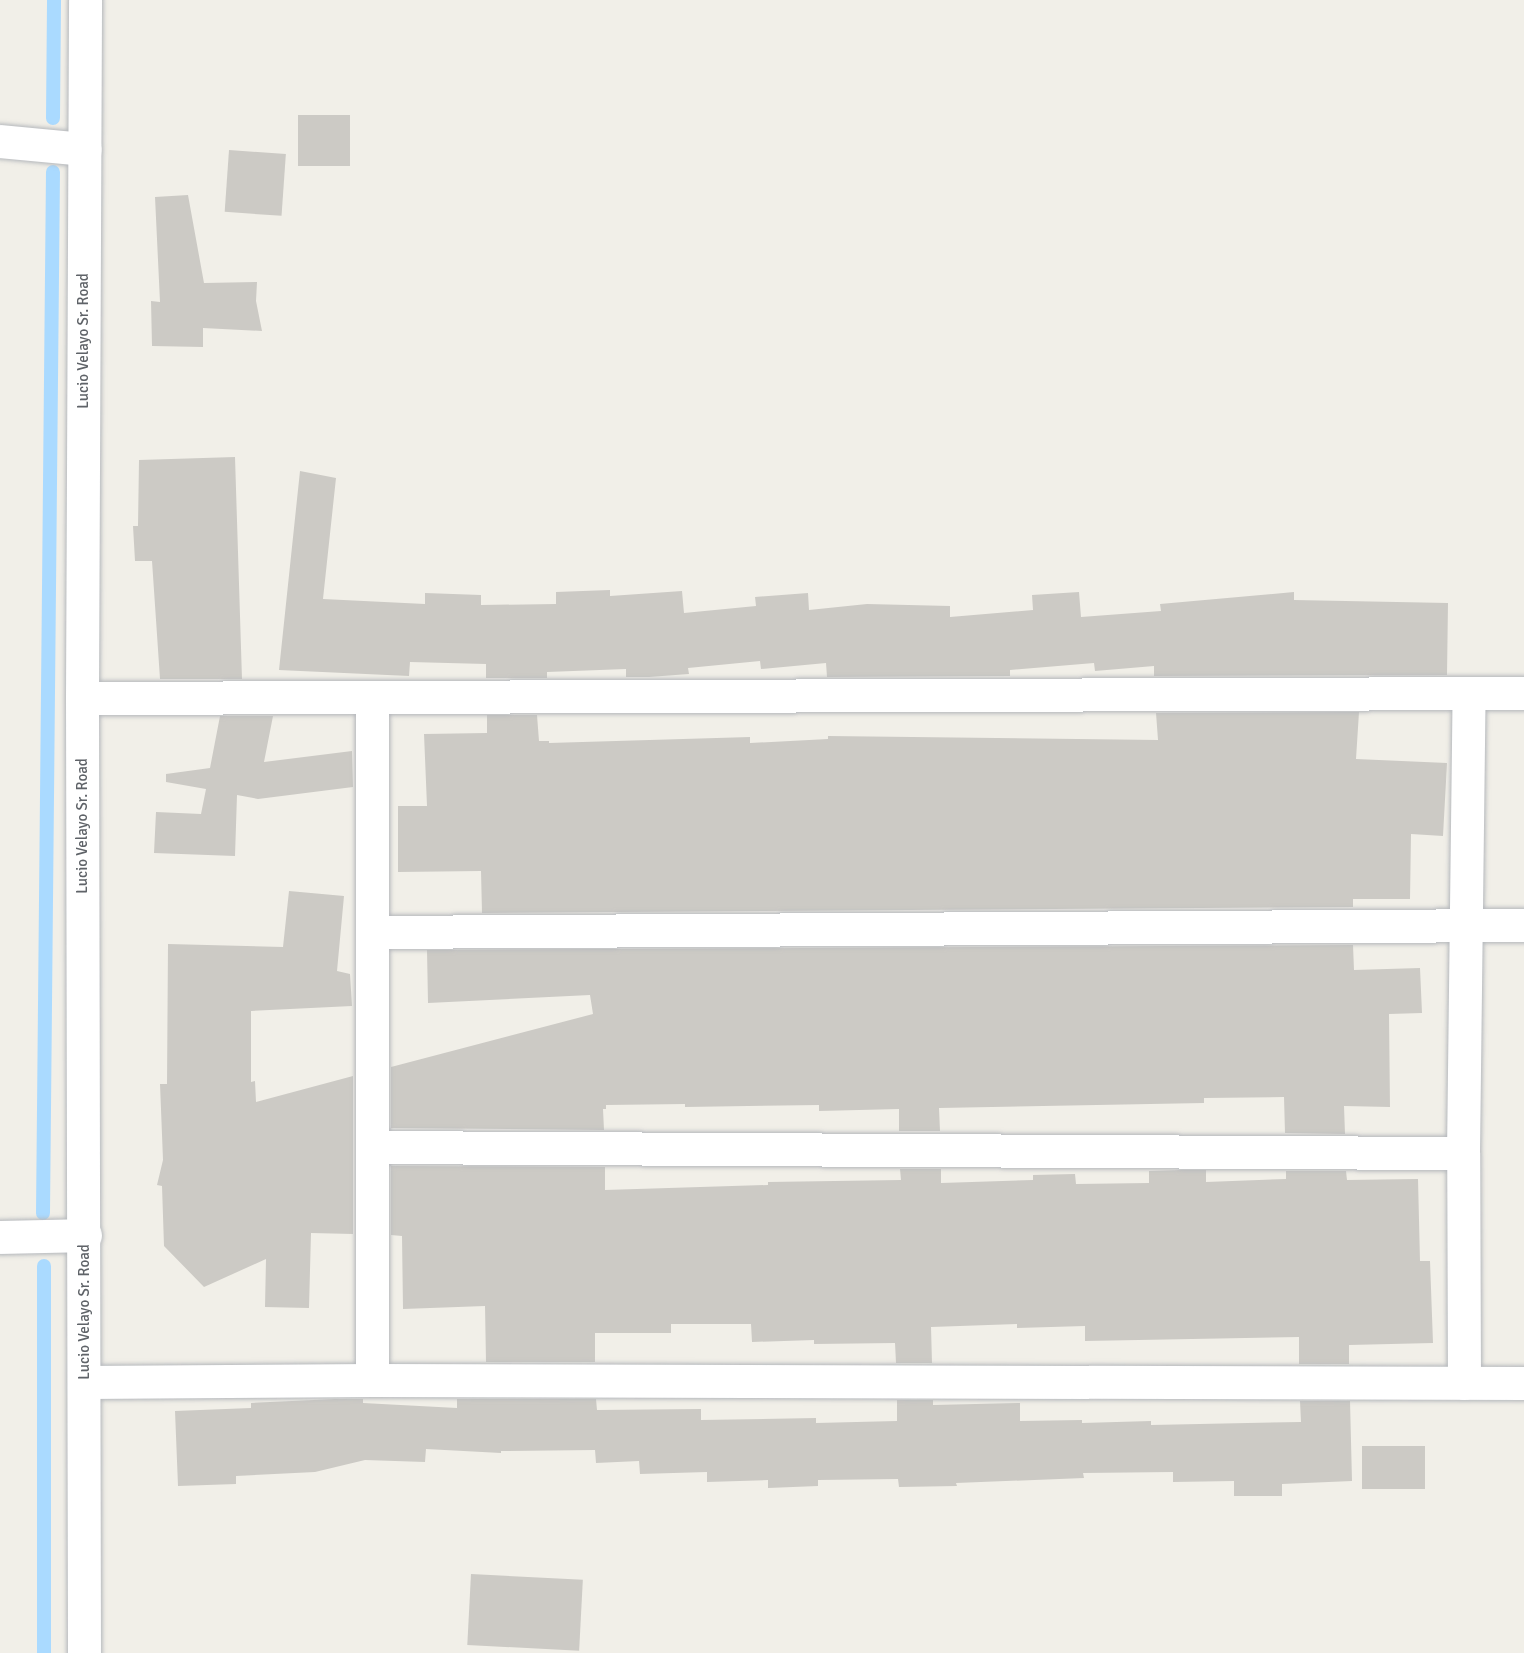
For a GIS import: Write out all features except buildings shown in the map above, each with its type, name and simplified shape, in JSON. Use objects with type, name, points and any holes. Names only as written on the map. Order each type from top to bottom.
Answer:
[{"type":"street","name":"Lucio Velayo Sr. Road","points":[[84,1653],[85,1235],[82,698],[86,0]]},
{"type":"street","points":[[0,141],[85,149]]},
{"type":"street","points":[[1464,1383],[1463,1153],[1469,693]]},
{"type":"street","points":[[82,698],[1524,693]]},
{"type":"street","points":[[372,697],[372,1380]]},
{"type":"street","points":[[372,932],[1524,925]]},
{"type":"street","points":[[372,1148],[1463,1153]]},
{"type":"street","points":[[0,1237],[85,1235]]},
{"type":"street","points":[[85,1382],[372,1380],[1524,1383]]},
{"type":"waterway","points":[[53,118],[54,0]]},
{"type":"waterway","points":[[43,1213],[53,172]]},
{"type":"waterway","points":[[44,1266],[44,1653]]}]
